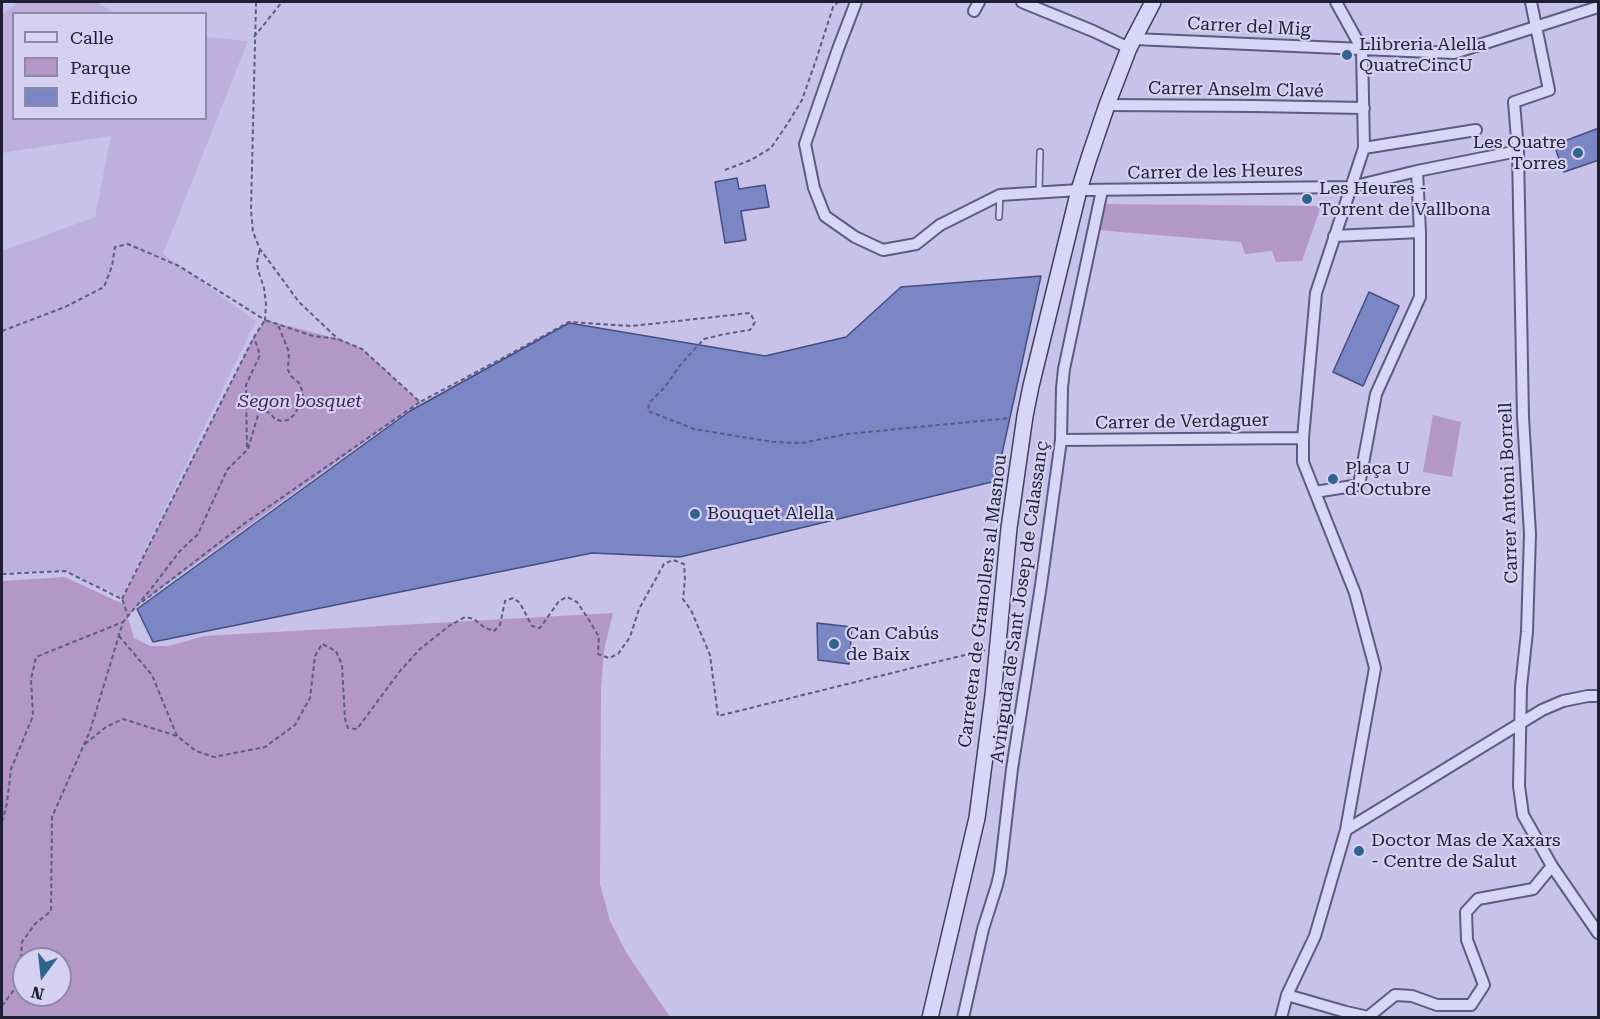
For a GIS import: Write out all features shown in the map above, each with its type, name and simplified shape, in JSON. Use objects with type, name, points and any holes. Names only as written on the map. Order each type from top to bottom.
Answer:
[{"type":"main road","name":"Carretera de Granollers al Masnou","points":[[930,1017],[977,818],[998,646],[1009,528],[1025,416],[1080,190],[1107,105],[1132,44],[1153,2]]},
{"type":"street","points":[[856,2],[805,144],[814,189],[825,216],[855,237],[883,250],[916,244],[940,225],[1000,195]]},
{"type":"street","points":[[1022,2],[1132,44]]},
{"type":"street","points":[[1281,1017],[1287,995],[1316,936],[1346,830],[1375,668],[1355,593],[1303,462],[1303,438],[1316,293],[1364,148],[1362,49],[1336,2]]},
{"type":"street","points":[[1531,2],[1537,27]]},
{"type":"street","name":"Carrer del Mig","points":[[1132,44],[1454,53],[1599,7]]},
{"type":"street","name":"Carrer Antoni Borrell","points":[[1537,27],[1550,90],[1514,102],[1518,151],[1523,417],[1530,534],[1527,632],[1521,687],[1519,786],[1523,815],[1552,866],[1599,933]]},
{"type":"street","name":"Carrer Anselm Clavé","points":[[1107,105],[1364,108]]},
{"type":"street","points":[[1364,148],[1476,129]]},
{"type":"street","name":"Carrer de les Heures","points":[[1000,195],[1080,190],[1351,187],[1518,151]]},
{"type":"street","points":[[1315,492],[1359,485],[1376,394],[1420,297],[1417,171]]},
{"type":"street","name":"Avinguda de Sant Josep de Calassanç","points":[[963,1017],[979,947],[1000,872],[1012,769],[1061,440],[1062,388],[1067,349],[1102,190]]},
{"type":"street","points":[[1334,236],[1420,232]]},
{"type":"street","name":"Carrer de Verdaguer","points":[[1061,440],[1303,438]]},
{"type":"street","points":[[1346,830],[1542,710],[1563,701],[1599,696]]},
{"type":"street","points":[[1287,995],[1368,1017],[1395,995],[1413,996],[1437,1005],[1472,1005],[1484,985],[1467,940],[1466,912],[1478,899],[1533,889],[1552,866]]},
{"type":"lane","points":[[1039,192],[1040,152]]},
{"type":"lane","points":[[999,217],[1000,195]]},
{"type":"path","points":[[256,2],[250,211],[253,232],[260,249],[299,302],[338,339]]},
{"type":"path","points":[[254,37],[282,2]]},
{"type":"path","points":[[725,170],[751,160],[771,148],[788,123],[802,100],[833,7],[838,2]]},
{"type":"path","points":[[2,331],[65,307],[104,286],[112,266],[115,247],[128,244],[179,266],[265,320],[313,336],[338,339],[362,349],[420,402]]},
{"type":"path","points":[[122,599],[254,337],[265,320],[264,288],[257,262],[260,249]]},
{"type":"path","points":[[137,606],[244,523],[420,402],[569,322],[632,326],[750,314],[755,322],[750,330],[704,339],[681,363],[665,387],[649,403],[648,411],[694,429],[773,442],[802,443],[848,434],[1025,416]]},
{"type":"path","points":[[2,1006],[16,987],[20,971],[22,942],[34,924],[51,911],[52,817],[90,731],[123,622],[179,552],[198,534],[227,470],[248,449],[259,412],[270,413],[275,419],[281,421],[288,420],[300,405],[303,393],[288,370],[290,352],[278,325]]},
{"type":"path","points":[[248,449],[246,385],[260,355],[254,337]]},
{"type":"path","points":[[84,745],[106,727],[123,719],[177,736],[196,751],[214,757],[265,747],[295,725],[310,698],[315,656],[322,644],[336,651],[342,665],[345,719],[348,728],[357,729],[400,670],[420,649],[465,617],[474,619],[485,628],[494,630],[500,625],[505,601],[513,597],[520,603],[532,626],[540,628],[560,601],[567,597],[577,602],[599,637],[598,654],[609,658],[618,654],[630,637],[639,609],[664,564],[673,560],[684,564],[683,599],[691,610],[710,655],[718,716],[998,646]]},
{"type":"path","points":[[2,574],[65,571],[122,599],[128,616]]},
{"type":"path","points":[[2,822],[11,769],[33,716],[31,679],[36,657],[123,622]]},
{"type":"path","points":[[119,636],[152,675],[177,736]]},
{"type":"shaded area","points":[[18,2],[96,2],[113,12],[12,12],[12,120],[207,120],[207,37],[248,41],[163,254],[256,321],[122,597],[65,571],[2,572],[2,251],[95,217],[111,136],[2,153],[2,15]]},
{"type":"green space","points":[[1102,204],[1321,206],[1302,261],[1276,262],[1272,251],[1245,254],[1241,242],[1097,230]]},
{"type":"green space","name":"Segon bosquet","points":[[265,320],[342,340],[362,349],[420,402],[137,606],[127,615],[134,638],[150,646],[169,646],[204,636],[613,613],[604,650],[601,688],[600,884],[610,921],[627,954],[670,1017],[2,1017],[2,581],[65,577],[123,604],[122,599],[254,337]]},
{"type":"green space","points":[[1433,415],[1461,422],[1452,477],[1423,472]]},
{"type":"building","name":"Les Quatre Torres","points":[[1599,128],[1599,160],[1564,172],[1554,145]]},
{"type":"building","points":[[737,178],[739,189],[765,185],[769,207],[741,211],[746,240],[725,243],[715,182]]},
{"type":"building","points":[[1041,276],[996,481],[680,557],[592,553],[153,642],[137,609],[410,411],[569,323],[765,356],[846,337],[901,287]]},
{"type":"building","points":[[1369,292],[1399,306],[1363,386],[1333,372]]},
{"type":"building","name":"Can Cabús de Baix","points":[[817,623],[852,627],[849,664],[818,660]]},
{"type":"place","name":"Llibreria Alella QuatreCincU","points":[[1347,55]]},
{"type":"place","name":"Les Quatre Torres","points":[[1578,153]]},
{"type":"place","name":"Les Heures - Torrent de Vallbona","points":[[1307,199]]},
{"type":"place","name":"Plaça U d'Octubre","points":[[1333,479]]},
{"type":"place","name":"Bouquet Alella","points":[[695,514]]},
{"type":"place","name":"Can Cabús de Baix","points":[[834,644]]},
{"type":"place","name":"Doctor Mas de Xaxars - Centre de Salut","points":[[1359,851]]}]
